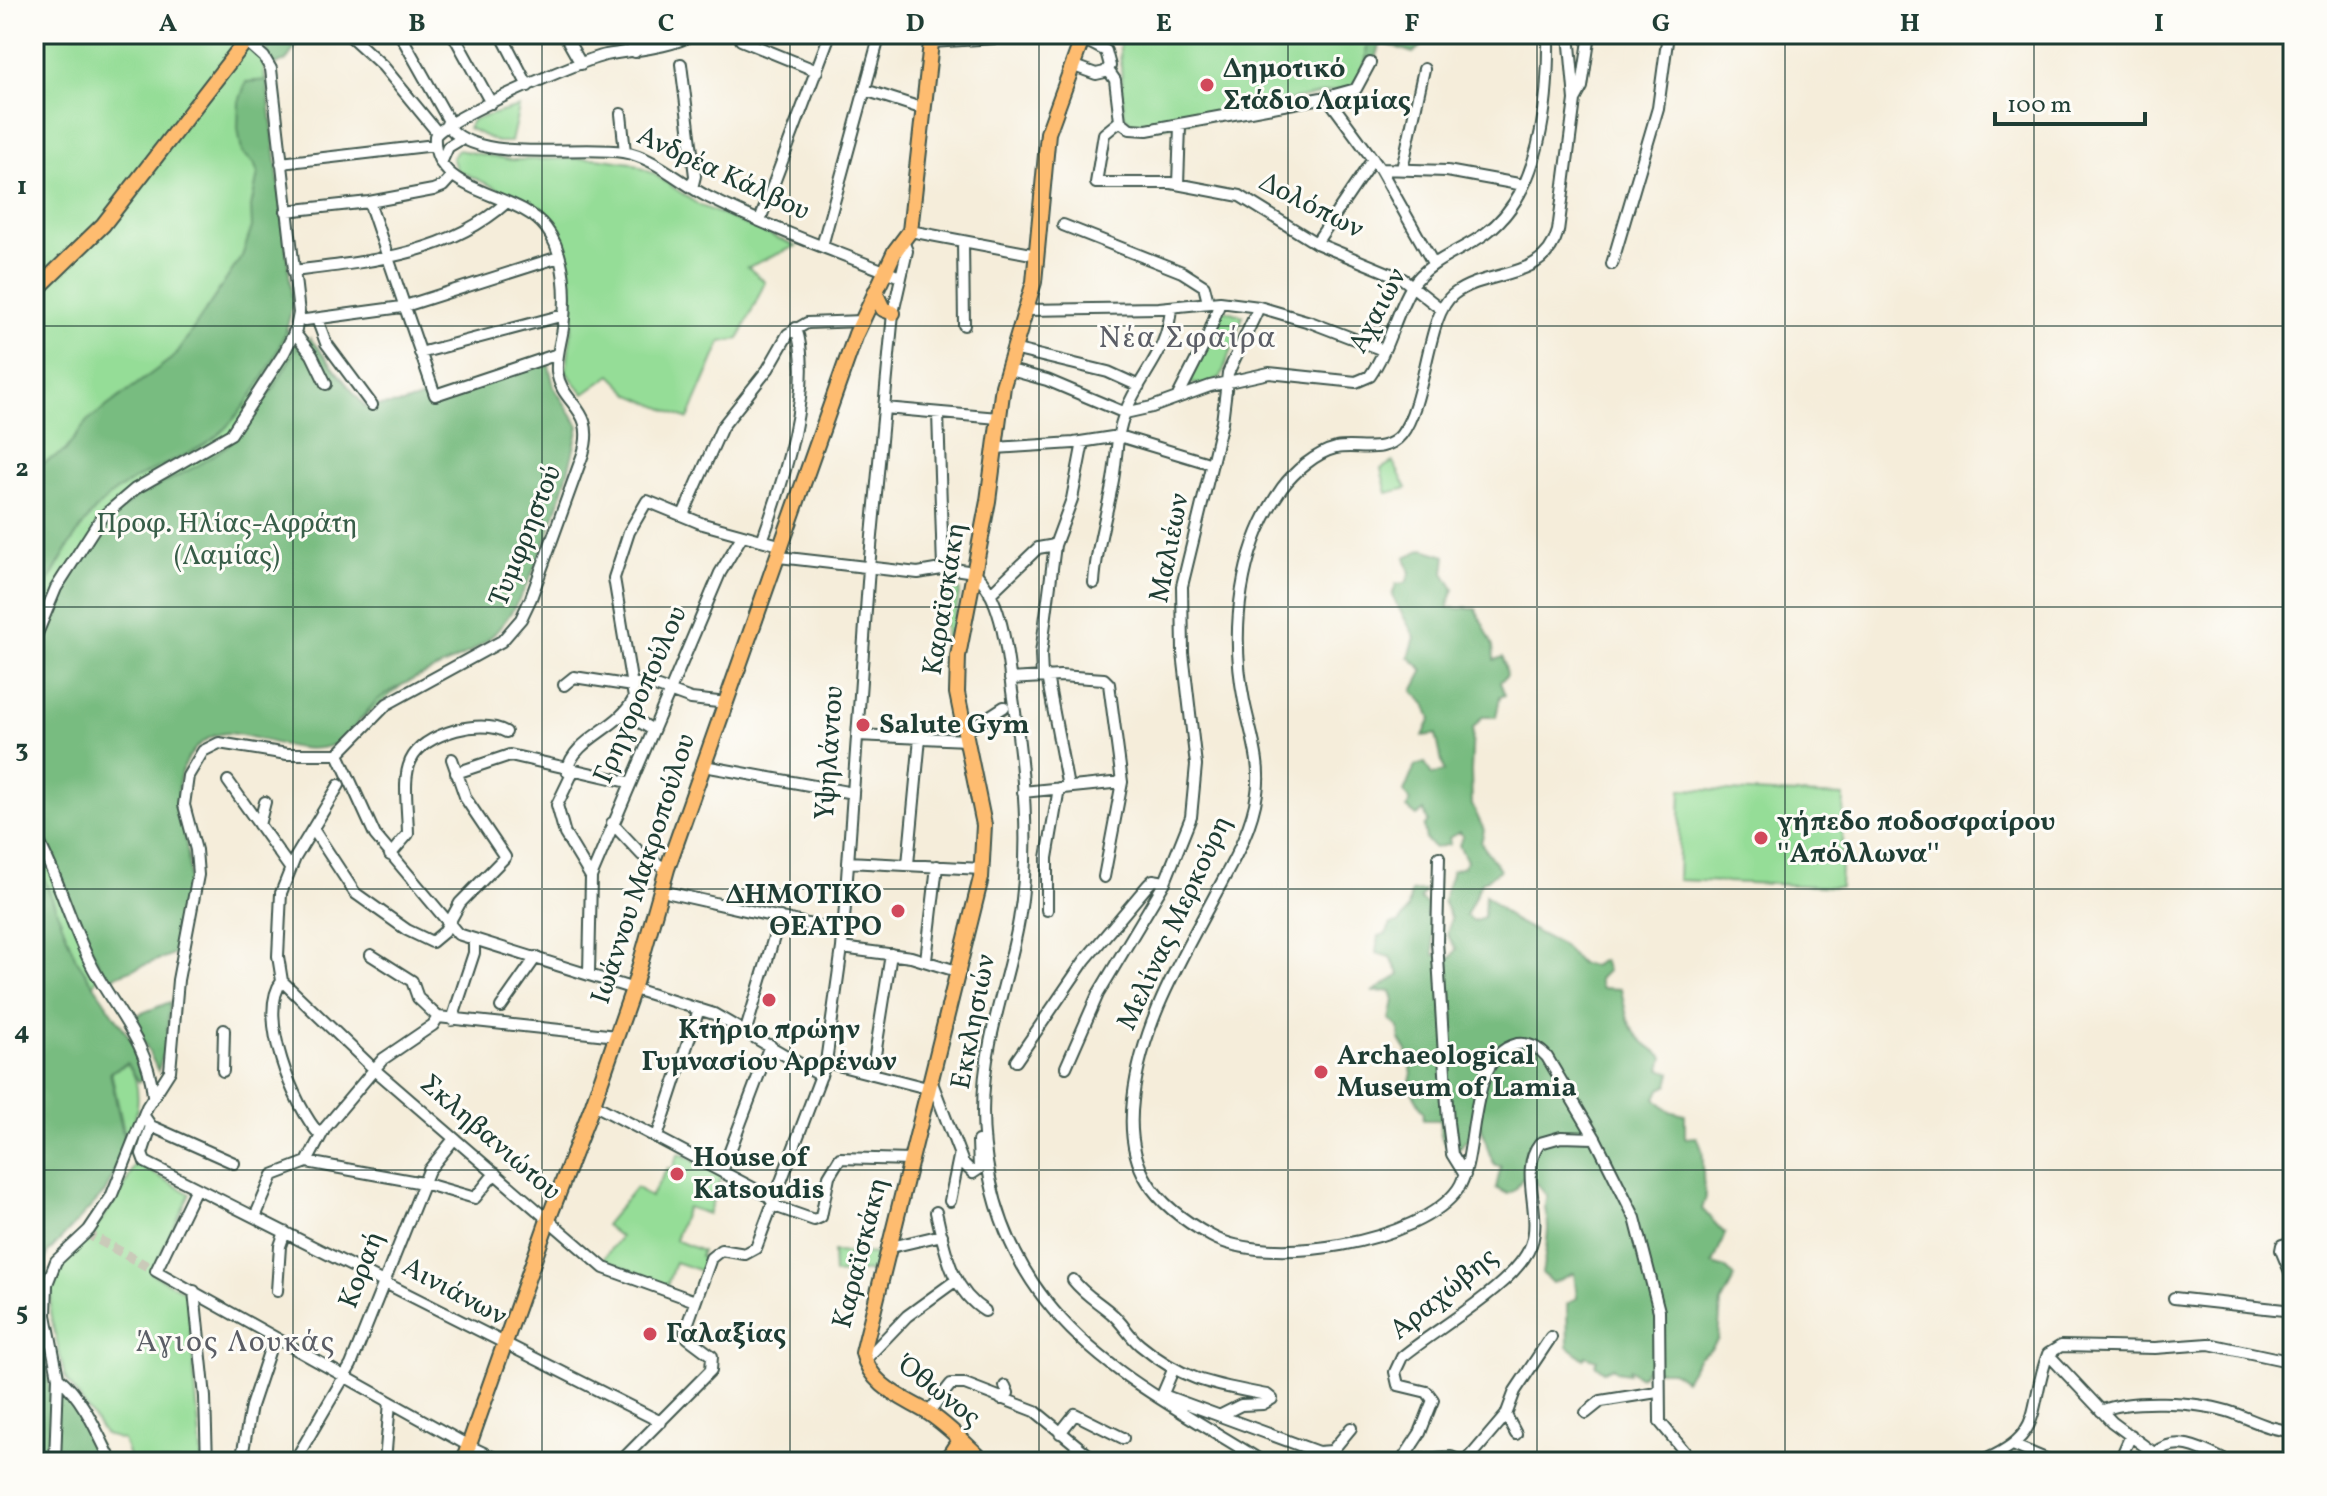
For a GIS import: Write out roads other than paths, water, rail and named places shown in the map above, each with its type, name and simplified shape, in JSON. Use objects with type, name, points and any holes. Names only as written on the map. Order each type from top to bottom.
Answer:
[{"type":"main road","name":"Καραϊσκάκη","points":[[865,1360],[865,1346],[887,1248],[960,972],[982,869],[984,825],[955,682],[1007,369],[1026,310],[1037,255],[1048,133],[1083,35]]},
{"type":"main road","points":[[34,292],[103,225],[248,38]]},
{"type":"main road","name":"Υψηλάντου","points":[[875,292],[906,236],[932,38]]},
{"type":"main road","points":[[875,292],[883,309],[893,313]]},
{"type":"main road","name":"Ιωάννου Μακροπούλου","points":[[463,1462],[617,1036],[667,869],[875,292]]},
{"type":"main road","name":"Όθωνος","points":[[865,1360],[893,1396],[928,1413],[985,1462]]},
{"type":"main road","points":[[945,1462],[960,1439]]},
{"type":"street","points":[[348,34],[383,66],[437,132],[491,103],[581,64],[605,55],[635,52],[695,34]]},
{"type":"street","name":"Ανδρέα Κάλβου","points":[[400,34],[449,124],[463,138],[502,150],[625,152],[648,160],[692,188],[760,220],[900,277]]},
{"type":"street","points":[[453,34],[491,103]]},
{"type":"street","points":[[501,34],[528,86]]},
{"type":"street","points":[[564,34],[581,64]]},
{"type":"street","points":[[629,34],[635,52]]},
{"type":"street","points":[[760,220],[830,34]]},
{"type":"street","points":[[822,246],[880,34]]},
{"type":"street","points":[[932,38],[1059,34]]},
{"type":"street","name":"Αχαιών","points":[[1125,413],[1269,373],[1361,381],[1374,371],[1413,285],[1433,263],[1499,222],[1513,208],[1524,185],[1544,96],[1548,34]]},
{"type":"street","points":[[1441,309],[1457,291],[1527,269],[1552,248],[1558,231],[1575,100],[1569,34]]},
{"type":"street","points":[[1575,100],[1582,87],[1590,34]]},
{"type":"street","points":[[1612,264],[1658,108],[1668,34]]},
{"type":"street","points":[[1083,35],[1108,53],[1108,70],[1115,80],[1120,121],[1127,128],[1139,130],[1180,126],[1356,89],[1370,63]]},
{"type":"street","points":[[34,641],[56,588],[101,518],[135,489],[231,434],[298,321],[271,69],[248,38]]},
{"type":"street","points":[[741,40],[817,71]]},
{"type":"street","points":[[681,64],[695,176],[692,188]]},
{"type":"street","points":[[1074,66],[1096,74],[1108,70]]},
{"type":"street","points":[[1402,169],[1424,69]]},
{"type":"street","points":[[865,90],[924,109]]},
{"type":"street","points":[[1327,97],[1380,169],[1433,263]]},
{"type":"street","points":[[621,114],[625,152]]},
{"type":"street","name":"Δολόπων","points":[[1120,121],[1104,134],[1096,183],[1178,184],[1248,199],[1316,243],[1413,285],[1441,309]]},
{"type":"street","points":[[1178,184],[1180,126]]},
{"type":"street","name":"Τυμφρηστού","points":[[338,754],[387,704],[487,652],[506,637],[521,619],[555,534],[587,438],[584,417],[559,380],[558,354],[564,315],[559,257],[542,223],[507,202],[452,176],[441,163],[435,145],[437,132]]},
{"type":"street","points":[[441,163],[448,147],[463,138]]},
{"type":"street","points":[[281,163],[435,145]]},
{"type":"street","points":[[1316,243],[1373,159]]},
{"type":"street","points":[[1380,169],[1447,171],[1524,185]]},
{"type":"street","points":[[286,211],[369,202],[439,188],[452,176]]},
{"type":"street","points":[[369,202],[435,395],[558,354]]},
{"type":"street","points":[[293,271],[388,258],[446,240],[507,202]]},
{"type":"street","points":[[1063,225],[1182,272],[1204,286],[1208,302]]},
{"type":"street","points":[[906,236],[963,241],[1037,255]]},
{"type":"street","name":"Υψηλάντου","points":[[695,1301],[715,1252],[747,1253],[759,1242],[826,1062],[842,948],[869,568],[893,313],[907,251],[906,236]]},
{"type":"street","points":[[963,241],[964,325]]},
{"type":"street","points":[[298,321],[405,306],[559,257]]},
{"type":"street","points":[[1177,398],[1207,339],[1220,302]]},
{"type":"street","points":[[1026,310],[1171,307],[1220,302],[1259,307],[1383,350]]},
{"type":"street","points":[[1094,583],[1098,541],[1113,482],[1125,413],[1165,345],[1171,307]]},
{"type":"street","name":"Μαλιέων","points":[[1066,1067],[1098,994],[1165,882],[1184,841],[1192,806],[1195,754],[1186,694],[1180,604],[1212,464],[1226,383],[1231,365],[1259,307]]},
{"type":"street","name":"Μελίνας Μερκούρη","points":[[1441,309],[1422,385],[1402,434],[1384,446],[1342,447],[1320,454],[1288,480],[1261,526],[1246,575],[1236,640],[1258,770],[1256,800],[1241,846],[1153,1015],[1137,1071],[1130,1127],[1142,1173],[1162,1202],[1215,1238],[1239,1247],[1311,1250],[1362,1241],[1446,1202],[1465,1175]]},
{"type":"street","points":[[420,353],[564,315]]},
{"type":"street","points":[[317,319],[326,343],[372,405]]},
{"type":"street","points":[[683,515],[722,427],[796,328],[807,323],[862,321]]},
{"type":"street","points":[[763,538],[794,437],[802,357],[796,328]]},
{"type":"street","points":[[294,332],[312,355],[326,384]]},
{"type":"street","points":[[1013,349],[1108,372],[1139,386]]},
{"type":"street","points":[[1007,369],[1047,380],[1125,413]]},
{"type":"street","points":[[885,408],[998,418]]},
{"type":"street","points":[[938,413],[943,568]]},
{"type":"street","points":[[995,448],[1083,442],[1119,436],[1212,464]]},
{"type":"street","points":[[1047,910],[1047,858],[1064,788],[1041,654],[1055,545],[1072,499],[1083,442]]},
{"type":"street","points":[[567,771],[579,750],[625,713],[634,698],[614,578],[629,532],[647,501],[742,536],[763,538],[781,552],[869,568],[918,573],[943,568],[974,572]]},
{"type":"street","name":"Γρηγοροπούλου","points":[[591,877],[628,782],[720,573],[742,536]]},
{"type":"street","points":[[990,594],[1038,548],[1055,545]]},
{"type":"street","name":"Εκκλησιών","points":[[974,572],[990,594],[1010,679],[1023,792],[1020,918],[990,1042],[982,1123],[1001,1217],[1012,1246],[1041,1294],[1110,1363],[1263,1462]]},
{"type":"street","points":[[1010,679],[1045,676],[1096,678],[1109,684],[1122,782],[1104,877]]},
{"type":"street","points":[[564,685],[574,677],[633,685],[647,683],[671,689],[691,699],[727,703]]},
{"type":"street","points":[[857,735],[920,738],[966,736],[1004,707]]},
{"type":"street","points":[[625,713],[653,730]]},
{"type":"street","points":[[390,855],[408,834],[407,776],[419,746],[431,738],[467,728],[499,728],[506,732]]},
{"type":"street","points":[[908,864],[920,738]]},
{"type":"street","points":[[55,1462],[58,1377],[45,1305],[49,1274],[61,1255],[89,1230],[111,1197],[153,1095],[170,1071],[178,980],[197,882],[198,859],[183,799],[193,764],[206,748],[223,742],[295,755],[338,754],[375,835],[458,934],[634,986],[699,1009],[746,1030],[821,1076]]},
{"type":"street","points":[[456,773],[510,755],[547,761],[567,771],[628,782]]},
{"type":"street","points":[[313,829],[355,893],[397,924],[432,942],[448,925],[460,903],[503,863],[503,853],[472,809],[452,759]]},
{"type":"street","points":[[704,766],[853,793]]},
{"type":"street","points":[[567,771],[571,776],[557,805],[558,819],[574,853],[591,877],[589,973]]},
{"type":"street","points":[[228,781],[290,868]]},
{"type":"street","points":[[1023,792],[1122,782]]},
{"type":"street","points":[[320,1135],[295,1099],[274,1011],[275,991],[281,978],[281,893],[290,868],[339,785]]},
{"type":"street","points":[[259,825],[265,802]]},
{"type":"street","points":[[612,823],[642,855],[667,869]]},
{"type":"street","points":[[34,833],[94,972],[139,1040],[150,1067],[153,1095]]},
{"type":"street","points":[[1439,857],[1437,941],[1448,1122],[1452,1154],[1465,1175]]},
{"type":"street","points":[[848,862],[982,869]]},
{"type":"street","points":[[926,960],[937,866]]},
{"type":"street","points":[[1016,1061],[1085,960],[1153,880],[1165,882]]},
{"type":"street","points":[[670,893],[843,932]]},
{"type":"street","points":[[746,1030],[780,917]]},
{"type":"street","points":[[452,1020],[474,953],[474,939]]},
{"type":"street","points":[[842,948],[926,960],[960,972]]},
{"type":"street","points":[[872,1074],[891,954]]},
{"type":"street","points":[[371,955],[412,981],[418,998],[438,1017],[617,1036]]},
{"type":"street","points":[[501,1007],[536,957]]},
{"type":"street","name":"Σκληβανιώτου","points":[[281,978],[375,1070],[604,1268],[695,1301]]},
{"type":"street","points":[[657,1137],[699,1009]]},
{"type":"street","points":[[307,1162],[320,1135],[383,1059],[433,1025],[438,1017]]},
{"type":"street","points":[[223,1071],[224,1030]]},
{"type":"street","points":[[1465,1175],[1476,1103],[1500,1056],[1521,1044],[1545,1055],[1595,1138],[1635,1218],[1653,1278],[1659,1311],[1657,1392],[1661,1426],[1693,1462]]},
{"type":"street","points":[[722,1172],[770,1045]]},
{"type":"street","points":[[826,1062],[872,1074],[929,1082],[968,1171],[977,1172],[982,1123]]},
{"type":"street","points":[[593,1104],[768,1196],[773,1204],[818,1220],[829,1176],[840,1158],[910,1160]]},
{"type":"street","points":[[146,1112],[151,1126],[234,1163]]},
{"type":"street","name":"Αινιάνων","points":[[151,1126],[143,1161],[661,1422]]},
{"type":"street","name":"Αραχώβης","points":[[1402,1461],[1425,1423],[1433,1400],[1427,1392],[1398,1385],[1395,1372],[1402,1357],[1493,1289],[1528,1253],[1534,1233],[1532,1156],[1540,1143],[1561,1137],[1595,1138]]},
{"type":"street","name":"Κοραή","points":[[294,1462],[345,1376],[423,1183],[437,1158],[454,1139]]},
{"type":"street","points":[[950,1201],[959,1154]]},
{"type":"street","points":[[255,1217],[273,1175],[307,1162],[423,1183],[475,1198],[495,1173]]},
{"type":"street","points":[[196,1188],[156,1271],[503,1462]]},
{"type":"street","points":[[936,1212],[955,1281],[971,1302],[985,1311]]},
{"type":"street","points":[[277,1291],[278,1262],[285,1232]]},
{"type":"street","points":[[887,1248],[942,1235]]},
{"type":"street","points":[[2293,1242],[2282,1245],[2281,1250],[2293,1279]]},
{"type":"street","points":[[1073,1280],[1093,1302],[1111,1313],[1138,1344],[1173,1370],[1199,1382],[1267,1395],[1272,1399],[1263,1404],[1241,1405],[1221,1415]]},
{"type":"street","points":[[865,1360],[907,1316],[955,1281]]},
{"type":"street","points":[[194,1291],[206,1403],[207,1462]]},
{"type":"street","points":[[2174,1298],[2293,1311]]},
{"type":"street","points":[[620,1462],[710,1372],[714,1363],[711,1354],[686,1335],[695,1301]]},
{"type":"street","points":[[241,1462],[251,1406],[274,1337]]},
{"type":"street","points":[[1402,1461],[1451,1457],[1464,1462],[1506,1415],[1515,1391],[1551,1337]]},
{"type":"street","points":[[1980,1462],[2015,1446],[2034,1415],[2048,1354],[2061,1346],[2142,1349],[2209,1344],[2293,1362]]},
{"type":"street","points":[[2048,1354],[2101,1411],[2166,1462]]},
{"type":"street","points":[[1173,1370],[1162,1397],[1221,1415],[1247,1428],[1318,1452],[1332,1451],[1351,1428]]},
{"type":"street","points":[[58,1377],[70,1388],[90,1417],[112,1462]]},
{"type":"street","points":[[928,1413],[955,1382],[1035,1411],[1097,1462]]},
{"type":"street","points":[[1001,1399],[1008,1393],[1005,1386]]},
{"type":"street","points":[[1586,1413],[1601,1401],[1657,1392]]},
{"type":"street","points":[[385,1462],[390,1402]]},
{"type":"street","points":[[2101,1411],[2126,1405],[2205,1407],[2229,1412],[2268,1428],[2293,1431]]},
{"type":"street","points":[[1060,1433],[1075,1414],[1123,1438]]},
{"type":"street","points":[[1506,1415],[1516,1434]]},
{"type":"street","points":[[2119,1462],[2131,1435]]},
{"type":"street","points":[[2156,1452],[2169,1443],[2179,1443],[2228,1462]]},
{"type":"street","points":[[2015,1446],[2053,1462]]},
{"type":"tunnel","points":[[86,1233],[156,1271]]},
{"type":"place","name":"Δημοτικό Στάδιο Λαμίας","points":[[1207,85]]},
{"type":"place","name":"Salute Gym","points":[[863,725]]},
{"type":"place","name":"γήπεδο ποδοσφαίρου ''Απόλλωνα''","points":[[1761,838]]},
{"type":"place","name":"ΔΗΜΟΤΙΚΟ ΘΕΑΤΡΟ","points":[[898,911]]},
{"type":"place","name":"Κτήριο πρώην Γυμνασίου Αρρένων","points":[[769,1000]]},
{"type":"place","name":"Archaeological Museum of Lamia","points":[[1321,1072]]},
{"type":"place","name":"House of Katsoudis","points":[[677,1174]]},
{"type":"place","name":"Γαλαξίας","points":[[650,1334]]},
{"type":"district","name":"Νέα Σφαίρα","points":[[1188,339]]},
{"type":"district","name":"Άγιος Λουκάς","points":[[236,1343]]},
{"type":"park label","name":"Προφ. Ηλίας-Αφράτη (Λαμίας)","points":[[227,540]]}]
